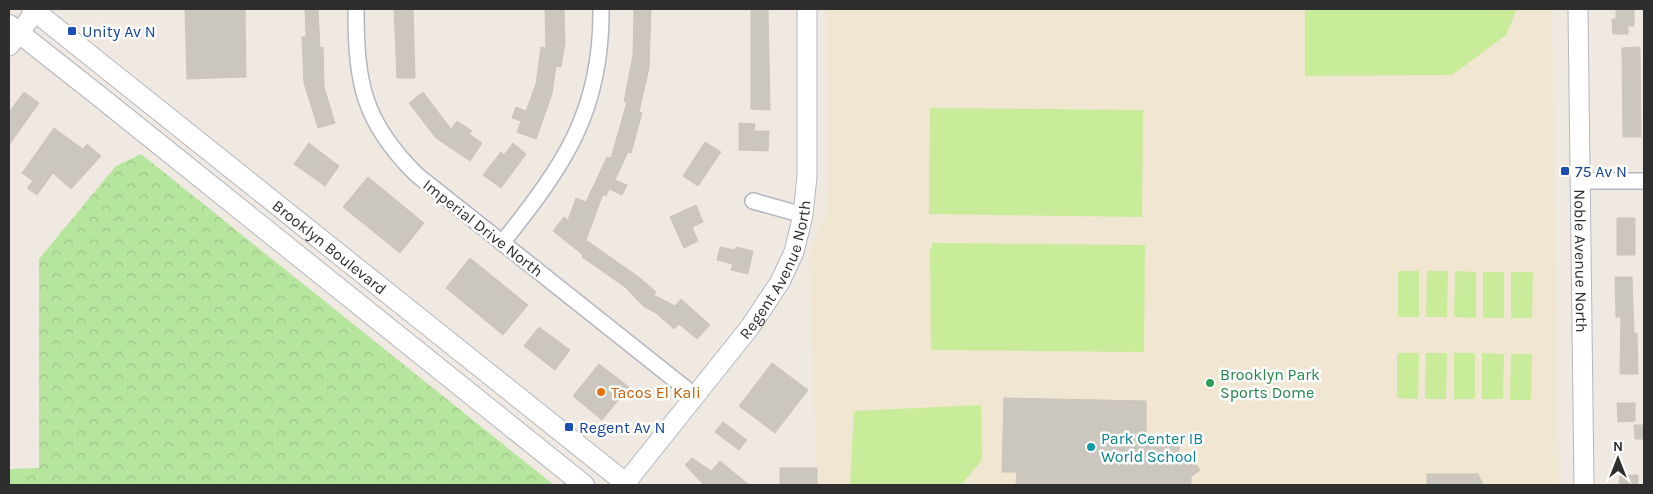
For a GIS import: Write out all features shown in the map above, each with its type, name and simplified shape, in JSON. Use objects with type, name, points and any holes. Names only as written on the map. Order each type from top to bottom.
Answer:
[{"type":"main road","name":"Brooklyn Boulevard","points":[[33,10],[626,484]]},
{"type":"main road","name":"Brooklyn Boulevard","points":[[12,35],[99,96],[584,485]]},
{"type":"street","name":"Imperial Drive North","points":[[356,9],[356,50],[359,78],[367,106],[380,132],[396,155],[417,175],[694,395]]},
{"type":"street","points":[[502,243],[553,178],[582,123],[593,85],[601,9]]},
{"type":"street","name":"Regent Avenue North","points":[[626,484],[750,326],[780,282],[794,252],[803,215],[808,156],[807,9]]},
{"type":"street","name":"Noble Avenue North","points":[[1578,9],[1584,485]]},
{"type":"street","points":[[12,35],[33,10]]},
{"type":"street","points":[[1580,181],[1644,181]]},
{"type":"street","points":[[753,201],[803,215]]},
{"type":"shaded area","points":[[826,9],[1552,9],[1559,485],[817,485],[809,255],[828,206]]},
{"type":"green space","points":[[1305,9],[1517,9],[1506,35],[1452,75],[1305,76]]},
{"type":"green space","points":[[930,108],[1143,110],[1142,217],[929,214]]},
{"type":"green space","points":[[141,154],[554,485],[9,485],[9,469],[39,468],[39,259],[116,166]]},
{"type":"green space","points":[[932,243],[1145,245],[1144,352],[931,350],[930,249],[932,249]]},
{"type":"green space","points":[[1398,271],[1419,271],[1419,317],[1398,317]]},
{"type":"green space","points":[[1427,271],[1448,271],[1447,317],[1426,317]]},
{"type":"green space","points":[[1455,271],[1476,272],[1476,318],[1454,317]]},
{"type":"green space","points":[[1483,272],[1504,272],[1504,318],[1483,318]]},
{"type":"green space","points":[[1511,272],[1533,272],[1532,318],[1511,318]]},
{"type":"green space","points":[[1397,353],[1419,353],[1418,399],[1397,398]]},
{"type":"green space","points":[[1426,353],[1447,353],[1446,399],[1425,399]]},
{"type":"green space","points":[[1454,353],[1475,353],[1475,399],[1454,399]]},
{"type":"green space","points":[[1482,353],[1504,354],[1503,399],[1482,399]]},
{"type":"green space","points":[[1511,354],[1532,354],[1531,400],[1510,400]]},
{"type":"green space","points":[[981,405],[982,460],[961,485],[850,485],[854,411]]},
{"type":"building","points":[[185,9],[245,9],[246,77],[187,79]]},
{"type":"building","points":[[305,9],[318,9],[320,48],[323,47],[324,87],[335,123],[318,128],[304,83],[302,37],[306,37]]},
{"type":"building","points":[[394,9],[413,9],[415,78],[397,78]]},
{"type":"building","points":[[545,9],[564,9],[565,43],[561,67],[556,66],[552,94],[536,139],[517,132],[521,121],[512,118],[516,107],[526,111],[536,84],[541,47],[546,48]]},
{"type":"building","points":[[634,9],[651,9],[649,68],[639,112],[642,113],[631,153],[628,152],[615,180],[627,185],[622,195],[609,189],[606,196],[603,194],[586,240],[640,278],[656,292],[654,295],[675,306],[681,299],[710,325],[697,339],[679,324],[674,329],[656,313],[643,306],[625,287],[582,257],[583,255],[553,231],[564,217],[568,220],[576,198],[586,202],[607,157],[611,158],[627,102],[624,102],[633,55]]},
{"type":"building","points":[[751,9],[768,9],[770,110],[751,109]]},
{"type":"building","points":[[1616,9],[1634,9],[1634,26],[1628,26],[1628,34],[1613,34],[1612,19],[1616,19]]},
{"type":"building","points":[[1640,47],[1641,137],[1623,137],[1622,48]]},
{"type":"building","points":[[24,92],[39,103],[9,145],[9,112]]},
{"type":"building","points":[[423,92],[451,129],[457,121],[472,131],[469,134],[482,143],[470,161],[436,138],[409,103]]},
{"type":"building","points":[[739,123],[755,124],[754,131],[769,131],[768,151],[739,150]]},
{"type":"building","points":[[54,128],[83,149],[87,144],[101,156],[71,189],[53,173],[37,195],[27,188],[33,181],[22,173]]},
{"type":"building","points":[[705,142],[721,152],[698,186],[683,176]]},
{"type":"building","points":[[309,143],[339,166],[325,186],[294,164]]},
{"type":"building","points":[[513,143],[526,154],[501,188],[483,175],[501,152],[504,155]]},
{"type":"building","points":[[368,177],[424,223],[400,253],[343,207]]},
{"type":"building","points":[[696,205],[703,222],[692,227],[698,241],[684,248],[670,217]]},
{"type":"building","points":[[1617,218],[1635,218],[1635,255],[1617,255]]},
{"type":"building","points":[[720,247],[735,250],[736,247],[753,251],[748,274],[731,270],[733,264],[717,260]]},
{"type":"building","points":[[470,258],[528,305],[503,335],[446,288]]},
{"type":"building","points":[[1615,277],[1632,277],[1634,333],[1637,333],[1638,374],[1620,374],[1621,317],[1616,317]]},
{"type":"building","points":[[539,327],[570,350],[555,370],[524,346]]},
{"type":"building","points":[[772,363],[808,390],[775,433],[739,406]]},
{"type":"building","name":"Tacos El Kali","points":[[599,364],[629,387],[602,420],[573,396]]},
{"type":"building","name":"Park Center IB World School","points":[[1004,398],[1146,401],[1146,435],[1179,436],[1179,466],[1191,457],[1200,470],[1191,477],[1191,485],[1016,485],[1017,472],[1002,472]]},
{"type":"building","points":[[1617,403],[1635,403],[1635,421],[1618,422]]},
{"type":"building","points":[[723,422],[747,440],[739,450],[715,432]]},
{"type":"building","points":[[1634,425],[1644,425],[1644,439],[1635,439]]},
{"type":"building","points":[[692,458],[711,471],[720,461],[749,485],[704,485],[685,465]]},
{"type":"building","points":[[780,468],[817,468],[817,485],[780,485]]},
{"type":"building","points":[[1427,474],[1478,474],[1483,485],[1427,485]]},
{"type":"building","points":[[1620,475],[1638,475],[1638,485],[1619,485]]},
{"type":"place","name":"Unity Av N","points":[[72,31]]},
{"type":"place","name":"75 Av N","points":[[1565,171]]},
{"type":"place","name":"Brooklyn Park Sports Dome","points":[[1210,383]]},
{"type":"place","name":"Tacos El Kali","points":[[601,392]]},
{"type":"place","name":"Regent Av N","points":[[569,427]]},
{"type":"place","name":"Park Center IB World School","points":[[1091,447]]}]
